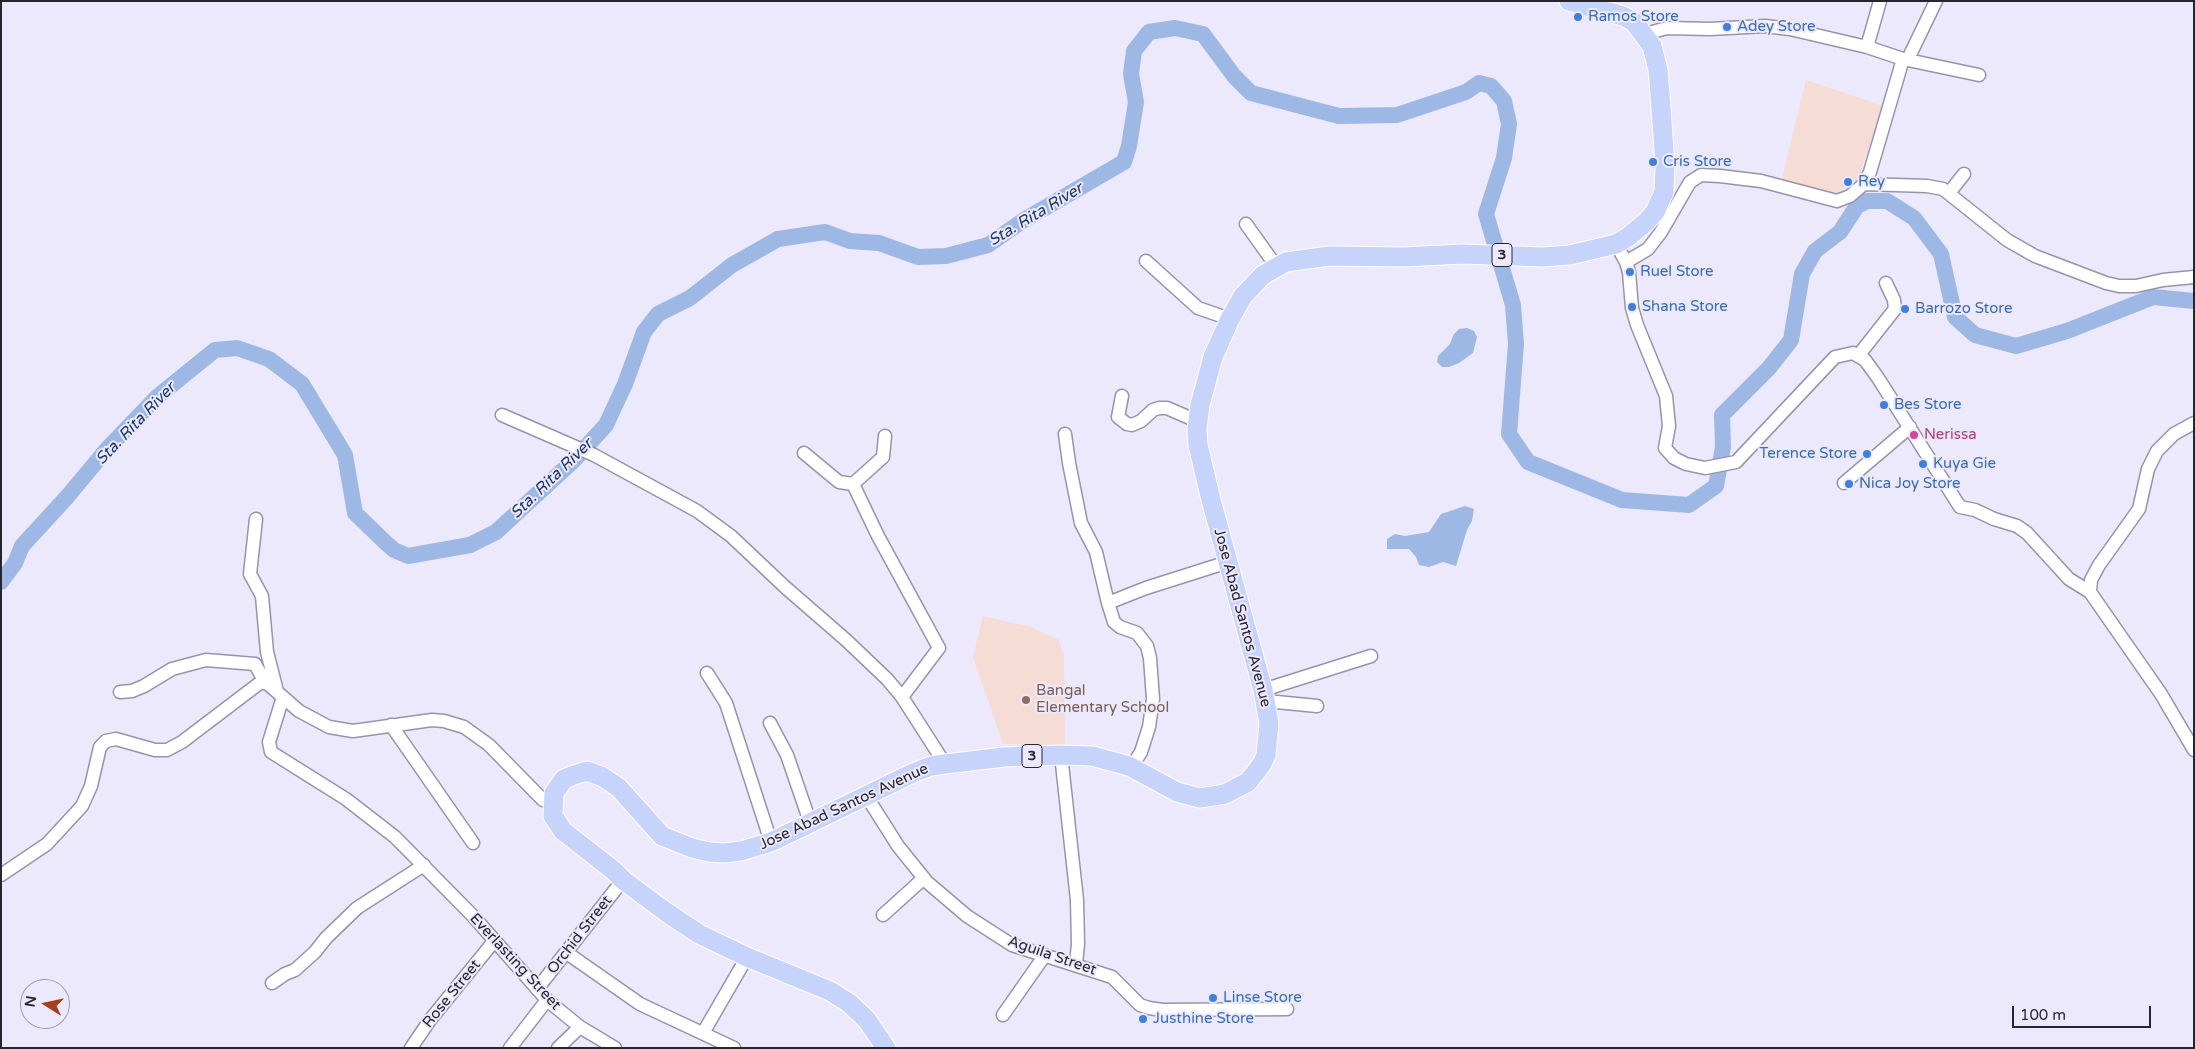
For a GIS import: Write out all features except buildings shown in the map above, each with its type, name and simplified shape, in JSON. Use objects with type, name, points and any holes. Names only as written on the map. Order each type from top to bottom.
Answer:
[{"type":"highway","name":"Jose Abad Santos Avenue","points":[[552,803],[554,793],[564,779],[587,771],[603,777],[618,788],[662,836],[679,844],[710,852],[724,852],[741,851],[771,842],[913,773],[931,766],[945,764],[1004,757],[1061,754],[1092,756],[1129,766],[1163,785],[1189,796],[1200,798],[1216,796],[1238,788],[1254,775],[1266,754],[1269,723],[1264,695],[1204,473],[1197,421],[1206,376],[1230,319],[1252,284],[1276,266],[1286,262],[1310,257],[1462,254],[1543,257],[1570,255],[1616,244],[1646,222],[1655,212],[1664,192],[1665,166],[1658,70],[1652,46],[1645,34],[1634,22],[1623,16],[1569,1]]},
{"type":"highway","points":[[552,803],[553,816],[564,831],[623,880],[666,912],[699,934],[747,957],[836,994],[867,1020],[886,1048]]},
{"type":"street","points":[[1867,47],[1880,1]]},
{"type":"street","points":[[1626,262],[1648,249],[1661,232],[1690,182],[1701,175],[1761,181],[1837,201],[1850,196],[1864,184],[1870,172],[1905,59],[1936,1]]},
{"type":"street","points":[[1645,34],[1667,28],[1710,29],[1765,26],[1790,29],[1867,47],[1905,59],[1979,74]]},
{"type":"street","points":[[1949,193],[1964,174]]},
{"type":"street","points":[[1864,184],[1927,186],[1943,189],[2007,240],[2035,256],[2074,272],[2119,286],[2136,286],[2194,276]]},
{"type":"street","points":[[1246,224],[1276,266]]},
{"type":"street","points":[[1616,244],[1626,262],[1634,316],[1666,396],[1669,426],[1665,448],[1668,454],[1680,461],[1705,468],[1736,462],[1835,356],[1853,353],[1865,360],[1960,507],[1975,510],[2016,526],[2027,533],[2069,579],[2090,592],[2161,694],[2194,750]]},
{"type":"street","points":[[1146,261],[1198,308],[1230,319]]},
{"type":"street","points":[[1858,356],[1895,309],[1894,300],[1886,283]]},
{"type":"street","points":[[1122,396],[1118,416],[1127,424],[1141,421],[1153,410],[1163,408],[1197,421]]},
{"type":"street","points":[[502,415],[594,455],[697,511],[731,536],[785,588],[872,663],[902,697],[945,764]]},
{"type":"street","points":[[2090,592],[2092,580],[2099,565],[2139,509],[2148,468],[2157,451],[2174,434],[2194,423]]},
{"type":"street","points":[[1844,483],[1910,427]]},
{"type":"street","points":[[1065,434],[1081,523],[1096,552],[1108,603],[1118,626],[1131,630],[1142,638],[1147,646],[1152,673],[1149,727],[1141,752],[1134,763],[1129,766]]},
{"type":"street","points":[[853,484],[883,457],[885,436]]},
{"type":"street","points":[[804,453],[839,482],[853,484]]},
{"type":"street","points":[[853,484],[878,536],[939,648],[902,697]]},
{"type":"street","points":[[256,520],[250,574],[262,596],[267,652],[280,694]]},
{"type":"street","points":[[1108,603],[1146,588],[1228,562]]},
{"type":"street","points":[[1264,695],[1371,656]]},
{"type":"street","points":[[120,692],[138,689],[172,669],[206,660],[255,664],[265,682],[299,711],[329,727],[353,731],[432,720],[444,721],[464,727],[488,745],[543,800],[552,803]]},
{"type":"street","points":[[706,673],[726,703],[771,842]]},
{"type":"street","points":[[1,875],[47,844],[82,806],[91,786],[100,747],[106,741],[116,740],[155,750],[167,750],[182,742],[252,688],[261,682],[265,682]]},
{"type":"street","name":"Everlasting Street","points":[[280,694],[269,742],[271,752],[346,799],[395,837],[496,940],[547,1000],[580,1027],[615,1048]]},
{"type":"street","points":[[1264,695],[1317,706]]},
{"type":"street","points":[[770,723],[787,755],[810,822]]},
{"type":"street","points":[[391,725],[473,843]]},
{"type":"street","points":[[1061,754],[1078,900],[1076,964]]},
{"type":"street","name":"Aguila Street","points":[[867,797],[898,846],[924,878],[967,916],[1012,945],[1112,977],[1140,1005],[1149,1008],[1162,1010],[1286,1009]]},
{"type":"street","points":[[272,984],[285,974],[295,970],[357,908],[424,865]]},
{"type":"street","points":[[883,915],[924,878]]},
{"type":"street","name":"Orchid Street","points":[[538,989],[623,880]]},
{"type":"street","name":"Rose Street","points":[[411,1048],[430,1020],[496,940]]},
{"type":"street","points":[[567,953],[640,1004],[734,1048]]},
{"type":"street","points":[[1002,1015],[1045,955]]},
{"type":"street","points":[[703,1033],[747,957]]},
{"type":"street","points":[[510,1048],[547,1000]]},
{"type":"street","points":[[558,1048],[580,1027]]},
{"type":"shaded area","points":[[1806,80],[1883,106],[1858,180],[1832,197],[1781,183]]},
{"type":"shaded area","name":"Bangal Elementary School","points":[[983,616],[1031,627],[1059,640],[1064,656],[1065,745],[1003,744],[973,657]]},
{"type":"water","points":[[1467,328],[1474,331],[1477,337],[1473,353],[1459,363],[1449,367],[1442,367],[1437,362],[1438,356],[1450,344],[1454,334],[1459,329]]},
{"type":"water","points":[[1465,506],[1474,509],[1472,521],[1467,530],[1456,566],[1443,562],[1429,567],[1419,565],[1416,557],[1409,549],[1387,549],[1387,539],[1395,534],[1405,536],[1429,532],[1441,514]]},
{"type":"waterway","name":"Sta. Rita River","points":[[1,582],[15,563],[22,546],[67,497],[107,449],[157,397],[215,350],[237,348],[269,359],[302,384],[345,455],[355,513],[394,550],[408,556],[470,545],[496,532],[573,461],[606,425],[625,384],[644,332],[658,314],[690,298],[732,265],[778,239],[825,232],[850,241],[879,243],[918,257],[946,256],[988,245],[1024,220],[1124,162],[1129,146],[1136,102],[1131,74],[1134,51],[1149,32],[1175,28],[1203,34],[1234,76],[1251,93],[1339,116],[1397,115],[1466,92],[1479,83],[1491,86],[1504,101],[1509,124],[1504,158],[1486,214],[1513,305],[1516,344],[1509,434],[1528,462],[1622,500],[1689,505],[1716,486],[1723,447],[1722,415],[1769,368],[1791,340],[1802,274],[1815,251],[1840,232],[1857,206],[1867,201],[1887,201],[1914,218],[1941,254],[1955,317],[1975,335],[2016,346],[2067,331],[2153,297],[2194,301]]},
{"type":"place","name":"Ramos Store","points":[[1578,17]]},
{"type":"place","name":"Adey Store","points":[[1727,27]]},
{"type":"place","name":"Cris Store","points":[[1653,162]]},
{"type":"place","name":"Rey","points":[[1848,182]]},
{"type":"place","name":"Ruel Store","points":[[1630,272]]},
{"type":"place","name":"Shana Store","points":[[1632,307]]},
{"type":"place","name":"Barrozo Store","points":[[1905,309]]},
{"type":"place","name":"Bes Store","points":[[1884,405]]},
{"type":"place","name":"Nerissa","points":[[1914,435]]},
{"type":"place","name":"Terence Store","points":[[1867,454]]},
{"type":"place","name":"Kuya Gie","points":[[1923,464]]},
{"type":"place","name":"Nica Joy Store","points":[[1849,484]]},
{"type":"place","name":"Bangal Elementary School","points":[[1026,700]]},
{"type":"place","name":"Linse Store","points":[[1213,998]]},
{"type":"place","name":"Justhine Store","points":[[1143,1019]]}]
